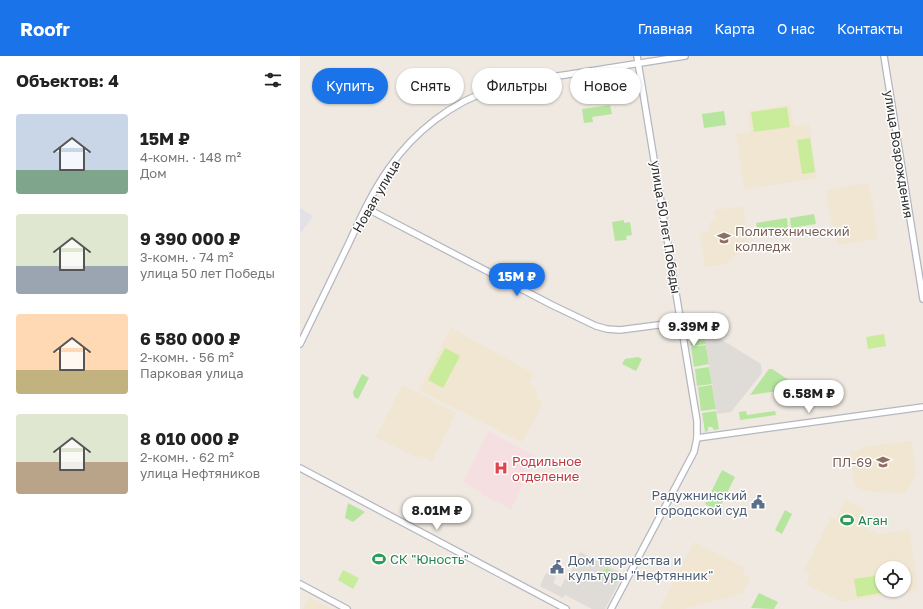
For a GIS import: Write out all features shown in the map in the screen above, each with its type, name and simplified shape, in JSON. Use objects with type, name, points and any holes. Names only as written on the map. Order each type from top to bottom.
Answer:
[{"type":"street","name":"улица 50 лет Победы","points":[[611,609],[694,452],[697,438],[697,421],[638,56]]},
{"type":"street","name":"Новая улица","points":[[300,344],[366,208],[385,173],[406,146],[430,124],[464,102],[488,91],[508,85],[685,56]]},
{"type":"street","name":"улица Возрождения","points":[[884,56],[923,299]]},
{"type":"street","points":[[366,208],[552,305],[596,326],[620,330],[681,322]]},
{"type":"street","points":[[697,438],[923,407]]},
{"type":"street","points":[[300,468],[566,609]]},
{"type":"street","points":[[300,584],[347,609]]},
{"type":"shaded area","points":[[790,105],[794,126],[809,124],[817,178],[746,189],[744,185],[736,135],[751,132],[748,111]]},
{"type":"shaded area","points":[[868,183],[878,239],[838,245],[835,226],[832,226],[826,190]]},
{"type":"shaded area","name":"Политехнический колледж","points":[[743,206],[748,243],[726,264],[705,267],[700,233],[710,232],[709,224],[713,220],[716,220],[715,210]]},
{"type":"shaded area","points":[[300,208],[313,216],[300,234]]},
{"type":"shaded area","points":[[451,328],[534,374],[529,383],[537,392],[537,398],[543,404],[522,442],[419,390]]},
{"type":"shaded area","points":[[719,338],[761,364],[762,373],[731,412],[717,414],[705,340]]},
{"type":"shaded area","points":[[402,385],[456,413],[432,461],[420,455],[418,458],[376,437]]},
{"type":"shaded area","name":"Родильное отделение","points":[[488,431],[537,457],[511,509],[481,494],[482,492],[466,484],[464,480]]},
{"type":"shaded area","name":"ПЛ-69","points":[[911,441],[916,473],[905,494],[865,491],[855,485],[850,451],[861,450],[862,447]]},
{"type":"shaded area","points":[[845,500],[864,509],[857,523],[878,534],[909,529],[918,590],[911,591],[911,561],[875,561],[875,597],[842,602],[806,584],[811,575],[804,571],[831,517],[836,518]]},
{"type":"shaded area","points":[[694,542],[745,568],[743,574],[750,577],[743,593],[684,609],[660,609]]},
{"type":"shaded area","points":[[580,552],[623,575],[605,609],[592,609],[565,595],[563,598],[540,586],[546,573],[556,577],[553,583],[561,587],[565,579],[567,580]],"holes":[[[607,568],[620,575],[616,584],[596,574]]]},
{"type":"shaded area","points":[[309,597],[332,609],[303,609]]},
{"type":"green space","points":[[610,105],[612,114],[592,117],[593,122],[584,123],[582,109]]},
{"type":"green space","points":[[787,107],[790,127],[754,132],[751,112]]},
{"type":"green space","points":[[724,111],[726,125],[704,128],[702,114]]},
{"type":"green space","points":[[810,138],[815,172],[802,174],[797,140]]},
{"type":"green space","points":[[814,214],[816,224],[791,228],[790,218]]},
{"type":"green space","points":[[787,218],[788,229],[758,233],[756,223]]},
{"type":"green space","points":[[624,220],[624,223],[630,222],[632,235],[626,236],[627,240],[615,241],[612,222]]},
{"type":"green space","points":[[686,314],[718,334],[718,338],[705,340],[706,344],[691,346]]},
{"type":"green space","points":[[884,334],[886,346],[868,349],[866,337]]},
{"type":"green space","points":[[706,345],[709,364],[694,367],[691,347]]},
{"type":"green space","points":[[445,348],[460,356],[443,388],[428,380]]},
{"type":"green space","points":[[638,357],[642,359],[636,371],[622,364],[625,359]]},
{"type":"green space","points":[[709,367],[712,384],[697,386],[695,369]]},
{"type":"green space","points":[[769,369],[772,369],[801,388],[750,395]]},
{"type":"green space","points":[[362,374],[369,378],[358,399],[354,397],[353,392]]},
{"type":"green space","points":[[712,385],[716,409],[701,411],[698,387]]},
{"type":"green space","points":[[716,411],[719,429],[714,430],[712,427],[708,427],[708,431],[705,432],[702,413]]},
{"type":"green space","points":[[746,411],[747,415],[775,411],[776,415],[740,420],[739,412]]},
{"type":"green space","points":[[722,470],[735,477],[718,511],[705,504]]},
{"type":"green space","points":[[348,503],[365,512],[353,522],[345,518]]},
{"type":"green space","points":[[785,510],[792,514],[782,534],[775,530]]},
{"type":"green space","points":[[607,568],[620,575],[616,584],[596,574]]},
{"type":"green space","points":[[343,570],[359,578],[353,589],[338,580]]},
{"type":"green space","points":[[875,576],[875,594],[857,597],[854,579]]},
{"type":"green space","points":[[759,593],[778,602],[774,609],[751,608]]},
{"type":"place","name":"Политехнический колледж","points":[[724,238]]},
{"type":"place","name":"ПЛ-69","points":[[883,462]]},
{"type":"place","name":"Родильное отделение","points":[[501,468]]},
{"type":"place","name":"Радужнинский городской суд","points":[[758,502]]},
{"type":"place","name":"Аган","points":[[847,520]]},
{"type":"place","name":"СК \"Юность\"","points":[[379,559]]},
{"type":"place","name":"Дом творчества и культуры \"Нефтянник\"","points":[[557,567]]}]
